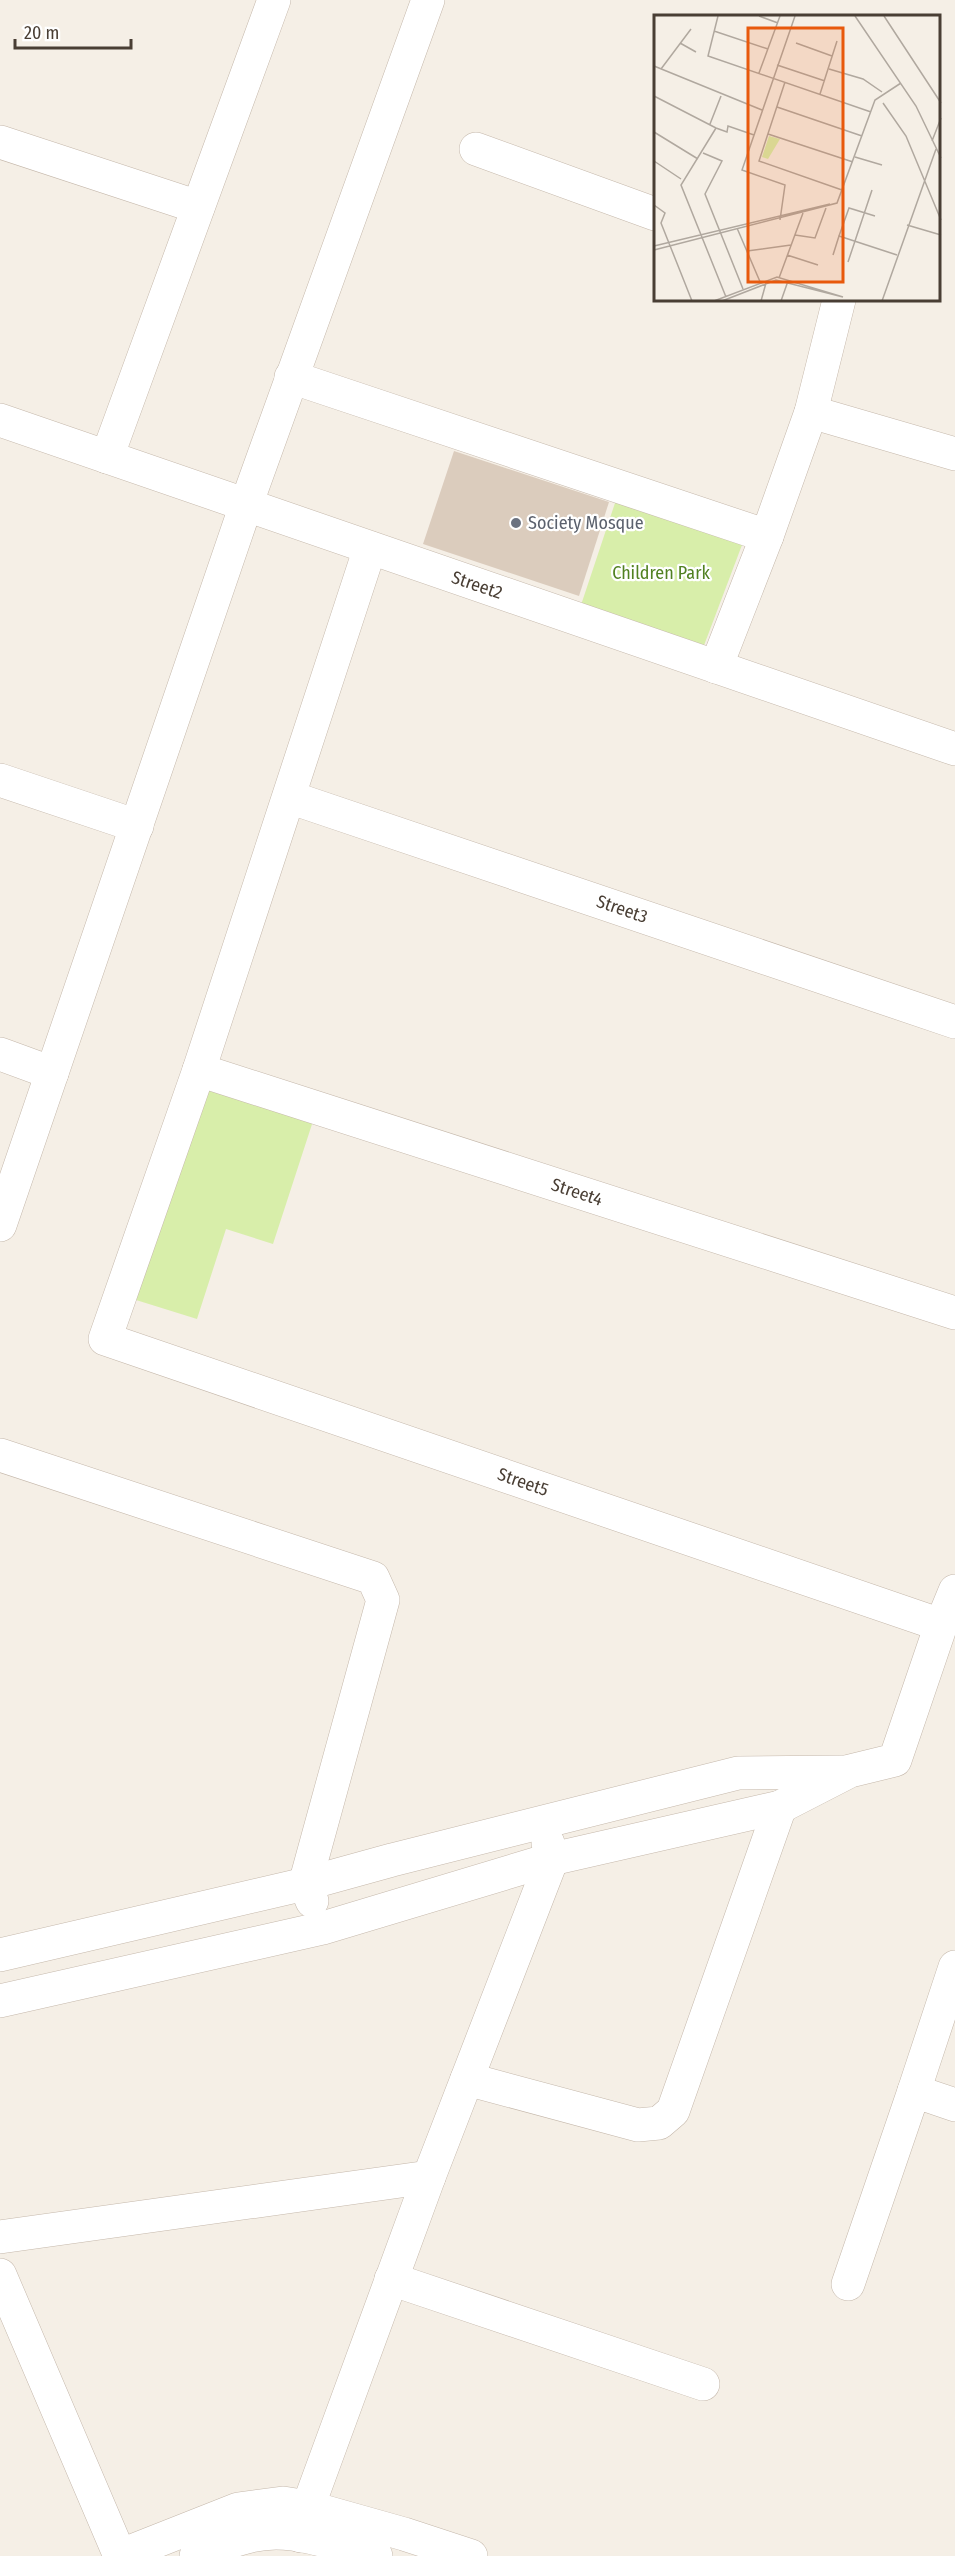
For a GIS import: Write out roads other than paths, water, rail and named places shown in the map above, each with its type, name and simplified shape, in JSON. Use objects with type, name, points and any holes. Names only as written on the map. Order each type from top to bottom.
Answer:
[{"type":"street","points":[[107,457],[274,0]]},
{"type":"street","points":[[0,1225],[291,376],[428,0]]},
{"type":"street","points":[[0,142],[198,207]]},
{"type":"street","points":[[476,149],[654,214]]},
{"type":"street","points":[[716,667],[767,536],[811,412],[838,302]]},
{"type":"street","points":[[291,376],[767,536]]},
{"type":"street","points":[[811,412],[955,454]]},
{"type":"street","name":"Street2","points":[[0,420],[955,749]]},
{"type":"street","points":[[199,1070],[370,548]]},
{"type":"street","points":[[0,780],[137,826]]},
{"type":"street","name":"Street3","points":[[289,797],[955,1022]]},
{"type":"street","points":[[0,1054],[52,1073]]},
{"type":"street","name":"Street4","points":[[199,1070],[955,1313]]},
{"type":"street","name":"Street5","points":[[199,1070],[105,1339],[941,1625]]},
{"type":"street","points":[[0,1455],[373,1578],[383,1600],[305,1884],[323,1928]]},
{"type":"street","points":[[0,2001],[323,1928],[552,1859],[780,1807],[850,1772],[896,1760],[941,1625],[955,1591]]},
{"type":"street","points":[[0,1955],[305,1884],[738,1773],[850,1772]]},
{"type":"street","points":[[467,2079],[638,2125],[658,2123],[673,2111],[780,1807]]},
{"type":"street","points":[[305,2522],[391,2279],[552,1859],[543,1822]]},
{"type":"street","points":[[848,2284],[955,1967]]},
{"type":"street","points":[[914,2091],[955,2106]]},
{"type":"street","points":[[0,2237],[429,2178]]},
{"type":"street","points":[[0,2275],[120,2556],[238,2510],[283,2503],[305,2522],[376,2556]]},
{"type":"street","points":[[391,2279],[703,2384]]},
{"type":"street","points":[[196,2556],[231,2541],[277,2533],[305,2522],[400,2545],[471,2556]]},
{"type":"place","name":"Society Mosque","points":[[516,523]]},
{"type":"park label","name":"Children Park","points":[[661,573]]}]
